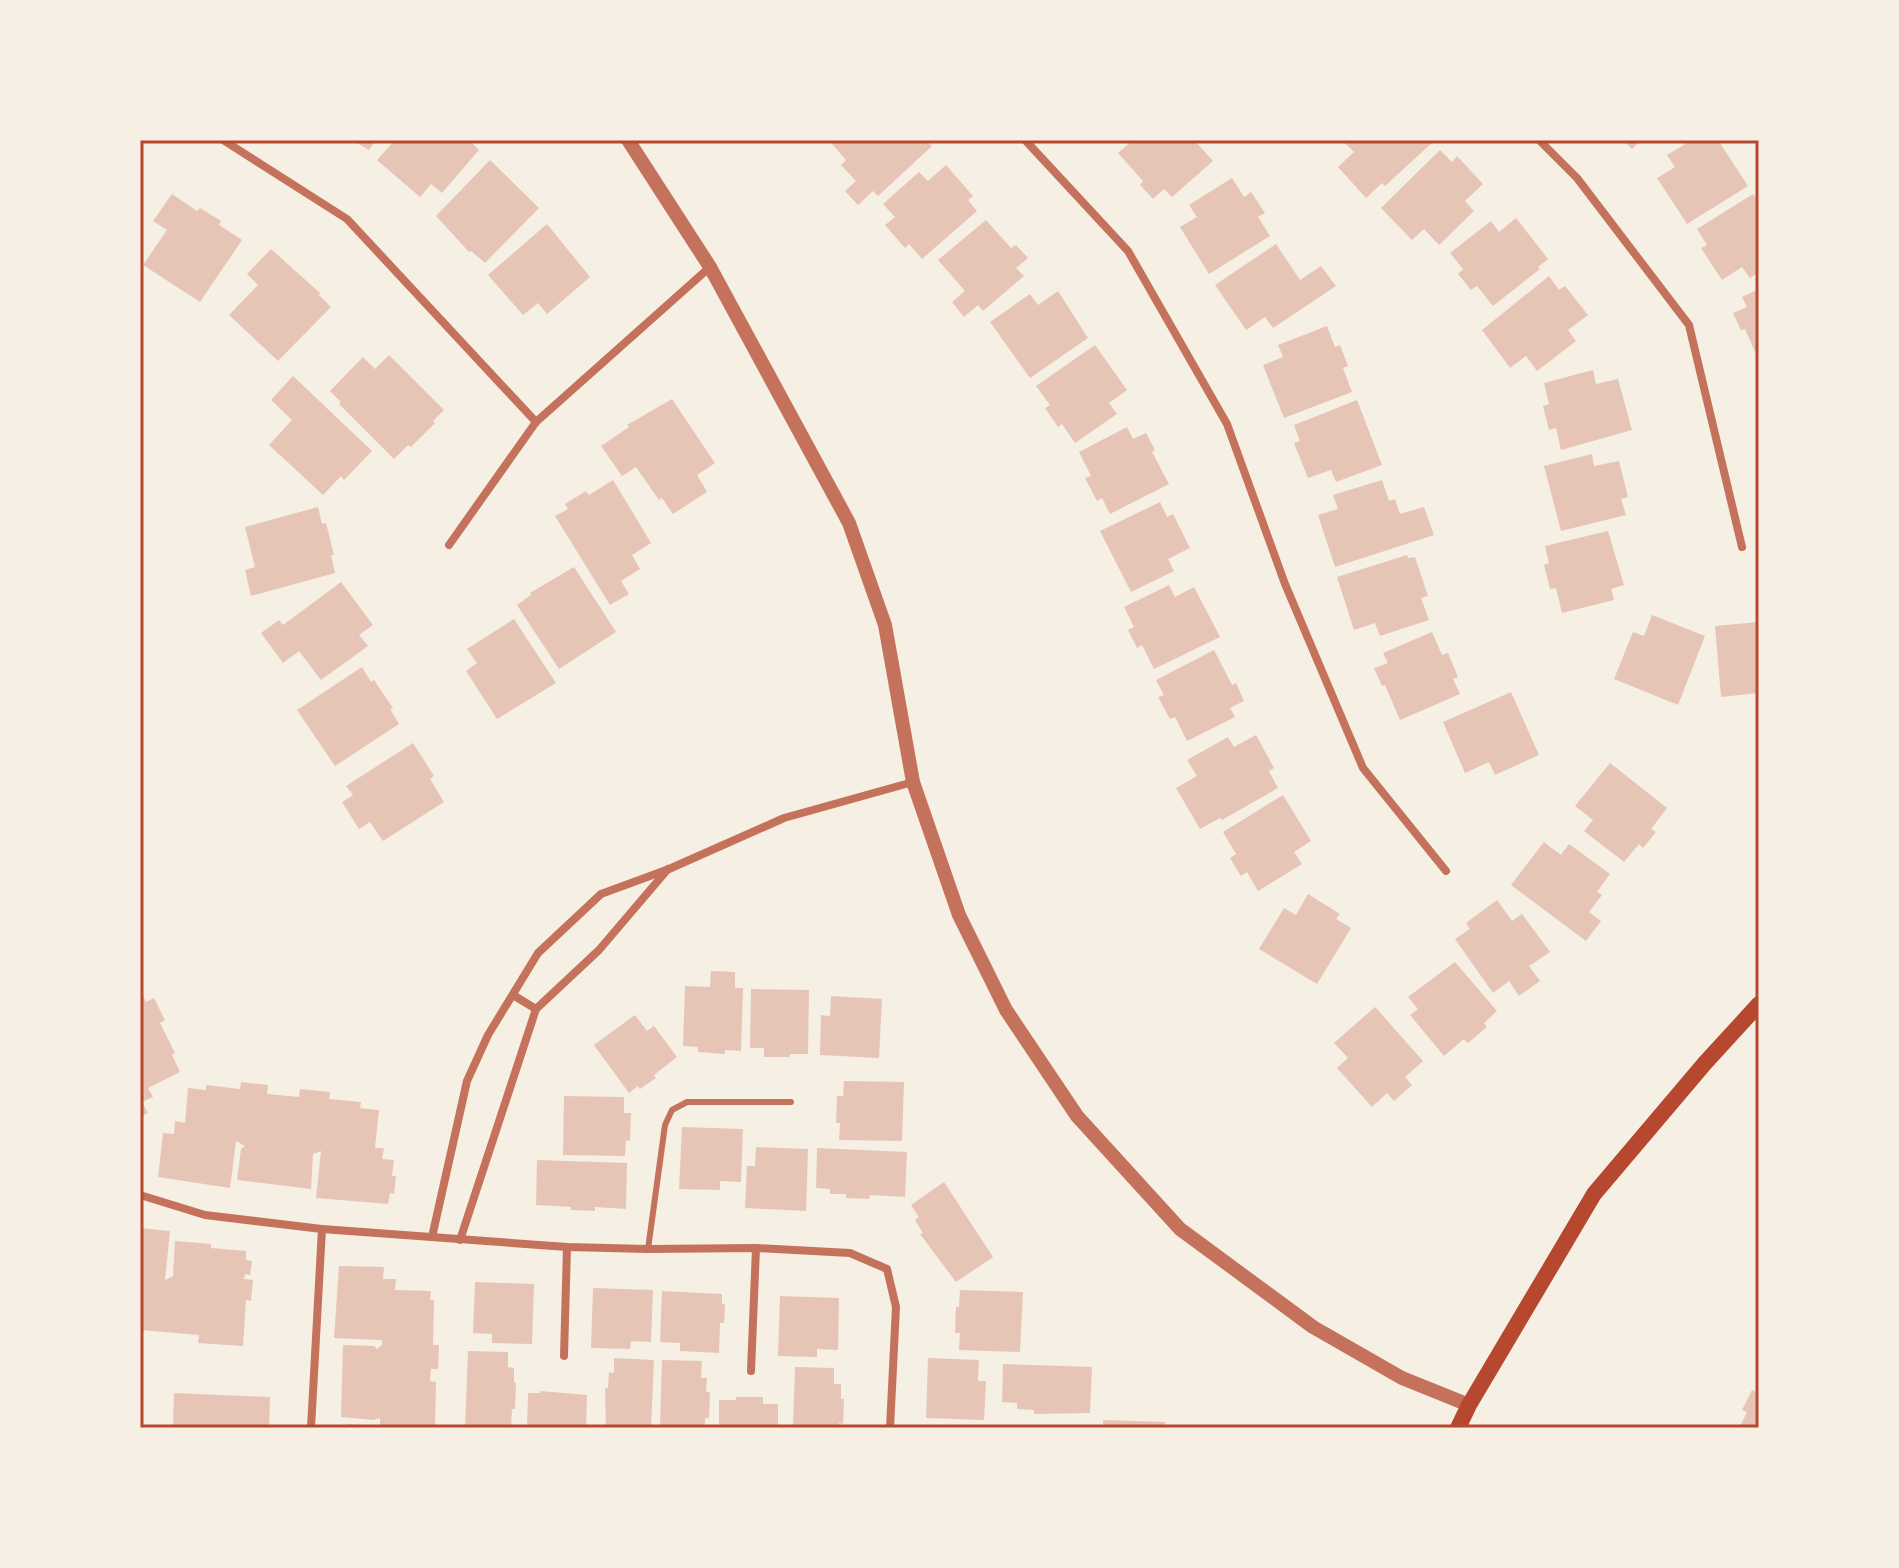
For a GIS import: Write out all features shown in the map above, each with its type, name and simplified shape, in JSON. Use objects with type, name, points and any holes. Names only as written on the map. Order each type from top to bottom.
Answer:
[{"type":"main road","points":[[1458,1428],[1594,1194],[1759,1004]]},
{"type":"street","points":[[223,140],[347,219],[536,422]]},
{"type":"street","points":[[628,140],[710,267],[849,523],[885,625],[913,782],[959,915],[1006,1010],[1077,1116],[1180,1229],[1313,1327],[1402,1378],[1469,1405]]},
{"type":"street","points":[[1025,140],[1128,251],[1227,424],[1285,584],[1363,768],[1446,871]]},
{"type":"street","points":[[1539,140],[1577,178],[1689,325],[1742,547]]},
{"type":"street","points":[[449,545],[536,422],[710,267]]},
{"type":"street","points":[[432,1237],[467,1081],[488,1035],[538,953],[601,894],[669,869],[784,818],[913,782]]},
{"type":"street","points":[[460,1240],[536,1009],[599,950],[669,869]]},
{"type":"street","points":[[513,995],[536,1009]]},
{"type":"street","points":[[140,1195],[205,1215],[322,1229],[567,1247],[756,1248],[850,1253],[887,1269],[896,1307],[890,1428]]},
{"type":"street","points":[[311,1428],[322,1229]]},
{"type":"street","points":[[564,1356],[567,1247]]},
{"type":"street","points":[[751,1371],[756,1248]]},
{"type":"lane","points":[[648,1249],[665,1125],[672,1110],[687,1102],[791,1102]]},
{"type":"building","points":[[352,140],[376,140],[369,150]]},
{"type":"building","points":[[395,140],[469,140],[479,150],[442,193],[431,184],[420,197],[377,160]]},
{"type":"building","points":[[837,140],[926,140],[932,146],[878,196],[873,191],[858,205],[845,191],[856,181],[841,165],[846,160],[832,144]]},
{"type":"building","points":[[1133,140],[1194,140],[1213,161],[1172,197],[1164,189],[1153,199],[1140,185],[1143,181],[1118,153]]},
{"type":"building","points":[[1342,140],[1435,140],[1385,186],[1382,183],[1366,198],[1338,167],[1354,152]]},
{"type":"building","points":[[1623,140],[1641,140],[1632,149]]},
{"type":"building","points":[[1692,140],[1718,140],[1748,186],[1687,224],[1657,178],[1675,167],[1667,155]]},
{"type":"building","points":[[1440,150],[1452,162],[1457,156],[1483,184],[1465,201],[1474,211],[1439,245],[1424,229],[1412,240],[1381,208]]},
{"type":"building","points":[[490,160],[539,208],[485,263],[469,252],[436,216]]},
{"type":"building","points":[[946,165],[973,196],[968,200],[977,211],[922,259],[909,244],[905,248],[885,225],[895,217],[883,204],[919,172],[928,181]]},
{"type":"building","points":[[1232,178],[1244,197],[1251,192],[1265,213],[1258,217],[1270,236],[1209,274],[1180,227],[1197,217],[1189,205]]},
{"type":"building","points":[[172,194],[197,211],[200,208],[221,221],[219,225],[242,240],[200,302],[143,265],[167,230],[153,221]]},
{"type":"building","points":[[1753,194],[1759,203],[1759,272],[1750,278],[1742,267],[1722,280],[1701,248],[1707,245],[1697,229]]},
{"type":"building","points":[[1516,218],[1548,259],[1538,267],[1540,269],[1493,306],[1477,286],[1471,290],[1458,274],[1463,269],[1450,253],[1491,221],[1499,232]]},
{"type":"building","points":[[986,220],[1011,248],[1016,245],[1028,258],[1016,268],[1024,276],[983,311],[978,305],[964,317],[952,302],[965,291],[938,260]]},
{"type":"building","points":[[547,224],[590,277],[547,314],[538,303],[523,315],[488,275]]},
{"type":"building","points":[[1276,244],[1300,280],[1321,266],[1336,286],[1273,328],[1265,317],[1246,330],[1215,285]]},
{"type":"building","points":[[271,249],[320,293],[331,307],[278,361],[229,315],[258,285],[247,274]]},
{"type":"building","points":[[1549,276],[1559,290],[1565,286],[1588,315],[1568,330],[1576,341],[1537,371],[1526,356],[1510,368],[1482,330]]},
{"type":"building","points":[[1759,289],[1759,361],[1745,329],[1741,330],[1733,313],[1747,307],[1742,297]]},
{"type":"building","points":[[1058,291],[1088,338],[1030,378],[990,322],[1030,294],[1038,305]]},
{"type":"building","points":[[1327,326],[1335,347],[1340,345],[1348,366],[1343,368],[1352,392],[1284,418],[1263,365],[1283,357],[1278,345]]},
{"type":"building","points":[[1095,345],[1127,390],[1109,403],[1117,414],[1075,443],[1062,424],[1058,427],[1045,408],[1050,405],[1036,386]]},
{"type":"building","points":[[389,355],[444,410],[411,447],[408,445],[394,459],[330,391],[363,357],[375,369]]},
{"type":"building","points":[[1593,370],[1596,384],[1618,379],[1632,430],[1561,450],[1556,428],[1549,430],[1543,406],[1549,404],[1544,383]]},
{"type":"building","points":[[293,376],[372,451],[344,480],[341,476],[323,495],[269,445],[292,420],[271,400]]},
{"type":"building","points":[[672,399],[715,463],[697,475],[707,492],[673,514],[636,467],[622,476],[601,446],[629,427],[627,425]]},
{"type":"building","points":[[1357,400],[1382,465],[1336,482],[1331,470],[1308,478],[1294,443],[1300,441],[1294,425]]},
{"type":"building","points":[[1127,427],[1133,439],[1146,433],[1169,484],[1110,514],[1102,498],[1097,501],[1085,478],[1091,476],[1079,452]]},
{"type":"building","points":[[1592,454],[1594,466],[1619,461],[1628,497],[1621,499],[1626,515],[1561,531],[1544,466]]},
{"type":"building","points":[[613,480],[651,543],[632,555],[640,569],[621,581],[629,594],[610,605],[555,516],[568,509],[565,504],[586,491],[589,495]]},
{"type":"building","points":[[1382,480],[1389,501],[1395,499],[1400,514],[1424,507],[1434,535],[1335,567],[1318,515],[1338,509],[1333,495]]},
{"type":"building","points":[[1160,502],[1167,517],[1173,514],[1190,548],[1168,559],[1174,571],[1131,592],[1100,531]]},
{"type":"building","points":[[318,507],[322,524],[326,523],[335,573],[251,596],[245,570],[255,567],[245,527]]},
{"type":"building","points":[[1608,531],[1624,585],[1611,589],[1614,600],[1562,613],[1556,588],[1550,589],[1544,565],[1549,563],[1545,546]]},
{"type":"building","points":[[1407,555],[1408,558],[1415,557],[1428,596],[1421,598],[1429,620],[1380,636],[1375,623],[1354,630],[1337,577]]},
{"type":"building","points":[[574,567],[616,632],[559,669],[517,605],[530,593]]},
{"type":"building","points":[[341,582],[373,625],[359,635],[368,646],[321,680],[299,651],[283,663],[261,633],[279,620],[283,625]]},
{"type":"building","points":[[1169,585],[1175,597],[1194,587],[1220,637],[1154,669],[1142,645],[1137,648],[1128,630],[1134,627],[1124,607]]},
{"type":"building","points":[[1652,615],[1705,636],[1678,705],[1614,679],[1633,632],[1644,636]]},
{"type":"building","points":[[514,619],[556,683],[497,719],[466,671],[477,663],[467,649]]},
{"type":"building","points":[[1759,622],[1759,693],[1721,697],[1715,626]]},
{"type":"building","points":[[1432,632],[1442,655],[1448,653],[1458,677],[1453,679],[1460,694],[1400,720],[1374,668],[1388,663],[1383,653]]},
{"type":"building","points":[[1214,650],[1244,701],[1230,708],[1235,717],[1187,741],[1175,717],[1170,719],[1158,697],[1164,695],[1156,680]]},
{"type":"building","points":[[362,667],[393,708],[390,709],[399,724],[335,766],[297,710]]},
{"type":"building","points":[[1511,692],[1539,755],[1495,775],[1489,762],[1465,773],[1443,722]]},
{"type":"building","points":[[1256,735],[1274,768],[1269,771],[1278,788],[1200,829],[1176,788],[1197,776],[1187,760],[1228,737],[1234,747]]},
{"type":"building","points":[[413,743],[434,776],[430,779],[444,802],[383,841],[370,822],[359,829],[342,802],[353,795],[346,786]]},
{"type":"building","points":[[1610,763],[1667,808],[1651,829],[1656,832],[1643,848],[1639,844],[1624,862],[1584,831],[1593,820],[1575,806]]},
{"type":"building","points":[[1283,795],[1311,841],[1294,852],[1302,864],[1258,891],[1247,872],[1241,876],[1230,858],[1236,854],[1223,832]]},
{"type":"building","points":[[1544,842],[1561,855],[1569,844],[1610,874],[1597,892],[1602,895],[1589,912],[1601,921],[1586,941],[1511,885]]},
{"type":"building","points":[[1308,894],[1340,914],[1336,919],[1351,928],[1317,984],[1259,949],[1284,908],[1296,915]]},
{"type":"building","points":[[1497,900],[1512,921],[1522,914],[1550,952],[1529,966],[1540,981],[1519,996],[1509,981],[1493,993],[1455,939],[1470,929],[1466,923]]},
{"type":"building","points":[[1455,962],[1497,1011],[1484,1023],[1487,1027],[1468,1043],[1464,1039],[1444,1056],[1410,1015],[1418,1009],[1408,997]]},
{"type":"building","points":[[711,971],[735,972],[735,988],[743,988],[741,1051],[725,1050],[725,1054],[698,1052],[698,1047],[683,1046],[685,986],[710,987]]},
{"type":"building","points":[[751,989],[809,990],[808,1054],[764,1057],[764,1048],[750,1048]]},
{"type":"building","points":[[140,990],[146,1002],[154,998],[165,1020],[160,1023],[175,1053],[172,1055],[180,1072],[148,1088],[153,1097],[142,1102],[148,1113],[140,1117]]},
{"type":"building","points":[[831,996],[882,999],[879,1058],[820,1055],[821,1015],[830,1016]]},
{"type":"building","points":[[1375,1007],[1423,1061],[1405,1077],[1412,1085],[1394,1101],[1387,1093],[1372,1107],[1337,1068],[1348,1058],[1334,1043]]},
{"type":"building","points":[[635,1015],[647,1031],[654,1026],[677,1057],[654,1075],[656,1078],[629,1093],[594,1045]]},
{"type":"building","points":[[844,1081],[904,1082],[902,1141],[839,1140],[837,1096],[843,1096]]},
{"type":"building","points":[[241,1082],[268,1085],[267,1094],[299,1097],[300,1089],[330,1092],[329,1099],[361,1102],[360,1108],[379,1110],[375,1148],[384,1148],[382,1159],[394,1160],[392,1176],[396,1176],[394,1194],[390,1193],[388,1204],[316,1198],[321,1151],[313,1154],[311,1189],[237,1180],[241,1149],[245,1146],[236,1141],[230,1188],[158,1177],[163,1133],[174,1134],[175,1121],[185,1123],[188,1088],[206,1090],[206,1085],[240,1089]]},
{"type":"building","points":[[564,1096],[624,1097],[624,1113],[631,1113],[630,1141],[626,1140],[625,1156],[563,1155]]},
{"type":"building","points":[[682,1127],[743,1129],[741,1182],[720,1181],[720,1190],[679,1189]]},
{"type":"building","points":[[756,1147],[808,1149],[806,1211],[745,1208],[747,1166],[755,1166]]},
{"type":"building","points":[[817,1148],[907,1152],[905,1197],[870,1195],[869,1199],[846,1198],[846,1194],[830,1194],[830,1189],[816,1188]]},
{"type":"building","points":[[537,1160],[627,1163],[626,1209],[595,1207],[595,1211],[571,1210],[571,1207],[536,1205]]},
{"type":"building","points":[[944,1182],[993,1257],[956,1282],[920,1234],[923,1233],[915,1220],[919,1217],[911,1205]]},
{"type":"building","points":[[140,1228],[170,1231],[165,1280],[173,1276],[175,1241],[246,1251],[246,1260],[252,1261],[250,1275],[245,1274],[244,1279],[253,1280],[251,1301],[246,1300],[243,1346],[198,1343],[199,1335],[140,1330]]},
{"type":"building","points":[[339,1266],[384,1267],[383,1279],[396,1279],[395,1290],[431,1291],[430,1300],[434,1300],[433,1345],[439,1345],[438,1369],[431,1369],[430,1381],[436,1382],[435,1428],[380,1428],[380,1418],[341,1417],[343,1345],[374,1346],[377,1349],[382,1345],[382,1340],[334,1338]]},
{"type":"building","points":[[475,1282],[534,1284],[532,1344],[492,1343],[492,1334],[473,1333]]},
{"type":"building","points":[[593,1288],[653,1290],[651,1342],[631,1341],[630,1349],[591,1348]]},
{"type":"building","points":[[960,1290],[1023,1292],[1020,1352],[959,1350],[960,1333],[955,1333]]},
{"type":"building","points":[[662,1291],[722,1294],[722,1304],[725,1304],[724,1323],[720,1323],[719,1353],[680,1351],[680,1343],[660,1342]]},
{"type":"building","points":[[780,1296],[839,1298],[838,1350],[817,1349],[817,1357],[778,1356]]},
{"type":"building","points":[[468,1351],[508,1352],[508,1367],[514,1368],[516,1383],[511,1428],[465,1428]]},
{"type":"building","points":[[614,1358],[654,1360],[651,1428],[606,1428],[605,1388],[608,1388],[609,1372],[614,1373]]},
{"type":"building","points":[[928,1358],[979,1360],[978,1381],[986,1381],[984,1420],[926,1418]]},
{"type":"building","points":[[662,1360],[702,1361],[701,1378],[707,1378],[706,1392],[710,1392],[709,1418],[705,1418],[705,1428],[660,1428]]},
{"type":"building","points":[[1003,1364],[1092,1367],[1090,1413],[1034,1414],[1034,1410],[1017,1409],[1017,1403],[1002,1402]]},
{"type":"building","points":[[795,1367],[834,1368],[834,1384],[841,1384],[841,1399],[844,1399],[843,1424],[839,1423],[839,1428],[793,1428]]},
{"type":"building","points":[[1752,1390],[1759,1394],[1759,1428],[1739,1428],[1747,1412],[1742,1410]]},
{"type":"building","points":[[540,1391],[587,1395],[586,1428],[527,1428],[528,1393]]},
{"type":"building","points":[[174,1393],[270,1397],[269,1428],[173,1428]]},
{"type":"building","points":[[736,1397],[763,1397],[763,1404],[778,1404],[778,1428],[719,1428],[719,1400],[736,1400]]},
{"type":"building","points":[[1103,1420],[1165,1422],[1165,1428],[1103,1428]]},
{"type":"building","points":[[347,1424],[372,1426],[347,1428]]}]
